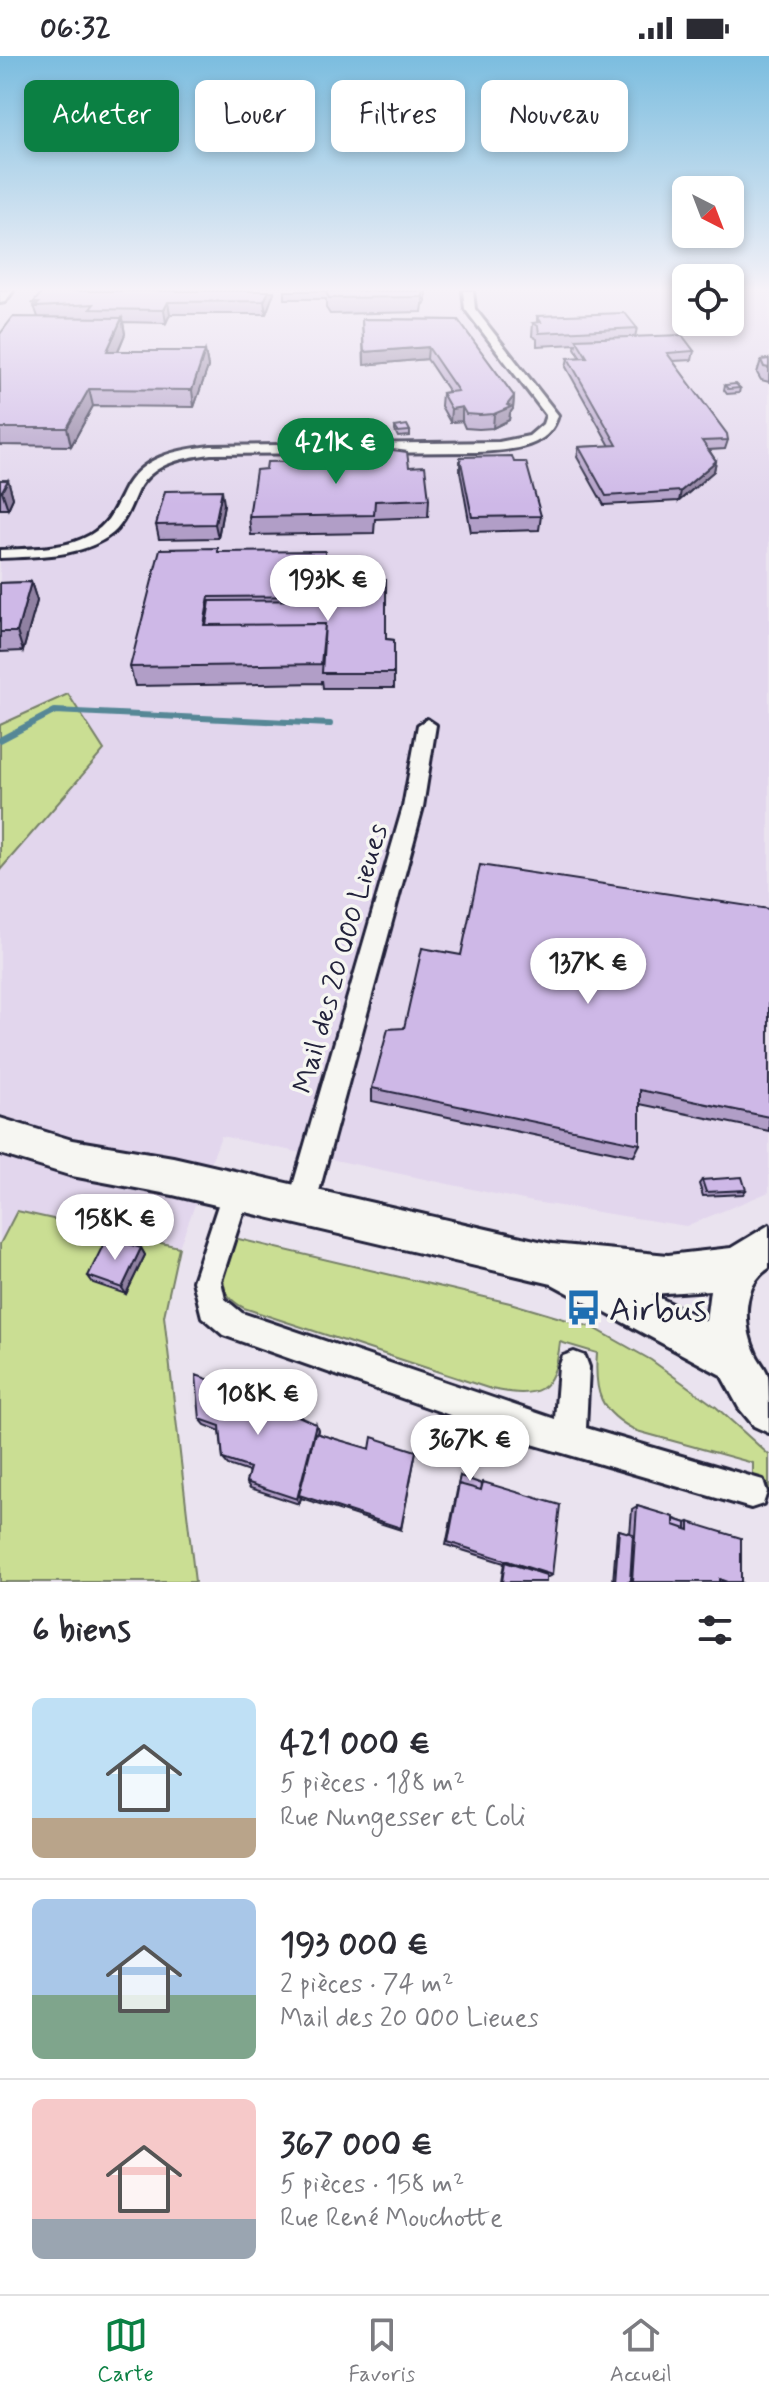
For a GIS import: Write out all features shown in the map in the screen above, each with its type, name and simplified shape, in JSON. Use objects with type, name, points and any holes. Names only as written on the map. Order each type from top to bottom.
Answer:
[{"type":"street","points":[[0,554],[56,549],[98,537],[116,521],[135,479],[143,470],[169,457],[211,450],[478,448],[519,443],[535,437],[546,430],[552,415],[511,362]]},
{"type":"street","name":"Mail des 20 000 Lieues","points":[[301,1206],[413,807],[427,725]]},
{"type":"street","points":[[0,1136],[72,1158],[236,1191],[552,1264],[668,1275],[754,1256]]},
{"type":"street","points":[[236,1191],[207,1281],[207,1294],[212,1307],[233,1325],[570,1439],[751,1492]]},
{"type":"street","points":[[754,1256],[728,1293],[726,1308],[735,1359],[753,1393],[769,1411]]},
{"type":"street","points":[[552,1264],[735,1359]]},
{"type":"street","points":[[570,1439],[574,1367]]},
{"type":"shaded area","points":[[0,362],[769,362],[769,1192],[686,1226],[528,1201],[221,1136],[179,1247],[18,1211],[0,1244],[0,870],[103,750],[68,694],[0,725]]},
{"type":"green space","points":[[68,694],[104,750],[0,870],[0,725]]},
{"type":"green space","points":[[17,1211],[179,1247],[164,1316],[195,1582],[0,1582],[0,1244]]},
{"type":"green space","points":[[230,1237],[510,1303],[594,1328],[651,1360],[716,1407],[769,1455],[769,1493],[753,1487],[753,1463],[637,1431],[614,1416],[598,1390],[597,1353],[560,1342],[548,1383],[532,1392],[507,1392],[244,1308],[227,1294],[221,1277],[222,1257]]},
{"type":"building","points":[[0,362],[201,362],[192,390],[89,389],[67,428],[0,428]]},
{"type":"building","points":[[438,362],[489,362],[514,396],[507,405],[511,407],[494,414],[466,414],[462,407],[451,409],[442,393],[458,391]]},
{"type":"building","points":[[570,362],[674,362],[727,434],[728,440],[702,441],[716,461],[681,491],[606,496],[579,447],[617,445]]},
{"type":"building","points":[[736,384],[740,388],[728,389],[725,385]]},
{"type":"building","points":[[407,425],[410,431],[398,432],[395,427]]},
{"type":"building","points":[[369,452],[407,452],[409,467],[425,466],[429,499],[375,501],[374,515],[249,517],[256,470],[266,469],[267,462],[361,460],[361,468],[369,467]]},
{"type":"building","points":[[512,456],[514,462],[526,462],[541,516],[472,517],[460,457]]},
{"type":"building","points":[[0,480],[8,480],[2,491],[0,491]]},
{"type":"building","points":[[222,490],[215,524],[156,525],[165,491]]},
{"type":"building","points":[[218,548],[218,552],[325,551],[325,596],[209,597],[204,625],[325,624],[321,664],[130,667],[160,549]]},
{"type":"building","points":[[386,580],[386,639],[394,640],[394,673],[322,673],[325,624],[206,625],[210,601],[325,600],[326,581]]},
{"type":"building","points":[[31,582],[17,632],[0,632],[0,583]]},
{"type":"building","points":[[480,865],[769,909],[769,1117],[640,1090],[640,1144],[372,1088],[388,1029],[404,1028],[422,948],[461,955]]},
{"type":"building","points":[[742,1177],[746,1190],[706,1192],[702,1180]]},
{"type":"building","points":[[107,1237],[141,1248],[122,1288],[88,1276]]},
{"type":"building","points":[[196,1375],[233,1388],[231,1393],[270,1408],[272,1404],[316,1424],[297,1499],[246,1482],[250,1468],[223,1459],[220,1426],[200,1419]]},
{"type":"building","points":[[315,1433],[370,1449],[372,1437],[416,1451],[401,1528],[299,1495]]},
{"type":"building","points":[[460,1476],[482,1484],[481,1490],[458,1485]]},
{"type":"building","points":[[483,1482],[560,1505],[552,1575],[448,1542],[459,1484],[481,1490]]},
{"type":"building","points":[[637,1506],[674,1517],[674,1525],[689,1530],[689,1522],[741,1538],[741,1582],[719,1579],[719,1582],[632,1582]]},
{"type":"building","points":[[674,1519],[686,1523],[686,1529],[674,1525]]},
{"type":"building","points":[[619,1530],[633,1534],[630,1582],[615,1582]]},
{"type":"building","points":[[505,1562],[546,1575],[546,1582],[502,1582]]},
{"type":"waterway","points":[[0,740],[55,711],[330,724]]},
{"type":"place","name":"Airbus","points":[[583,1308]]}]
